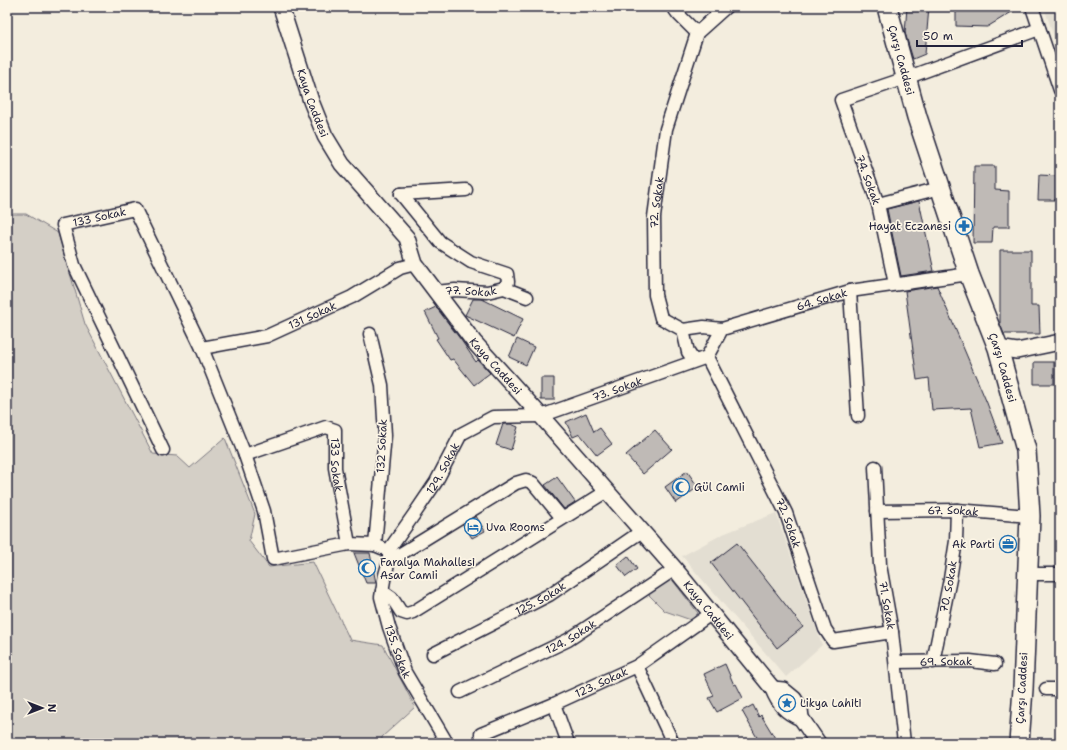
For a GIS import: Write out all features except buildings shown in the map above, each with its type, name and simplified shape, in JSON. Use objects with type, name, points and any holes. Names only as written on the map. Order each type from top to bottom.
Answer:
[{"type":"main road","name":"Çarşı Caddesi","points":[[888,7],[917,117],[968,274],[998,348],[1026,450],[1030,516],[1023,688],[1019,743]]},
{"type":"street","name":"Kaya Caddesi","points":[[281,7],[311,101],[325,136],[342,164],[407,238],[415,264],[474,342],[675,569],[773,689],[783,690],[794,699],[800,709],[801,718],[818,743]]},
{"type":"street","points":[[673,7],[697,33],[726,7]]},
{"type":"street","points":[[1032,7],[1060,90]]},
{"type":"street","points":[[906,78],[1039,29]]},
{"type":"street","name":"72. Sokak","points":[[683,330],[661,318],[656,295],[654,217],[666,129],[697,33]]},
{"type":"street","name":"74. Sokak","points":[[895,284],[878,204],[841,100],[906,78]]},
{"type":"street","points":[[878,204],[940,188]]},
{"type":"street","points":[[466,190],[401,194],[440,242],[471,262],[507,274],[508,282],[504,288]]},
{"type":"street","name":"133 Sokak","points":[[163,450],[74,265],[63,225],[135,209],[202,348],[245,455],[264,511],[273,559],[349,544],[374,545]]},
{"type":"street","name":"131 Sokak","points":[[202,348],[267,336],[352,297],[400,268],[415,264]]},
{"type":"street","name":"64. Sokak","points":[[722,329],[850,291],[968,274]]},
{"type":"street","name":"77. Sokak","points":[[436,292],[455,290],[487,292],[504,288],[527,297]]},
{"type":"street","points":[[850,291],[858,416]]},
{"type":"street","points":[[704,327],[722,329],[707,357],[694,361],[688,352],[683,330],[704,327]]},
{"type":"street","name":"132 Sokak","points":[[370,334],[382,385],[385,434],[374,545]]},
{"type":"street","points":[[998,348],[1017,351],[1060,342]]},
{"type":"street","points":[[1006,379],[1017,351]]},
{"type":"street","name":"72. Sokak","points":[[707,357],[786,513],[825,629],[833,641],[892,632]]},
{"type":"street","name":"73. Sokak","points":[[541,416],[694,361]]},
{"type":"street","name":"129. Sokak","points":[[389,556],[436,482],[461,434],[493,417],[541,416]]},
{"type":"street","name":"133 Sokak","points":[[245,455],[326,427],[335,430],[336,468],[349,544]]},
{"type":"street","name":"71. Sokak","points":[[875,467],[880,565],[892,632],[904,743]]},
{"type":"street","points":[[374,545],[389,556],[516,483],[526,480],[533,483],[562,518]]},
{"type":"street","points":[[382,591],[392,598],[401,612],[407,614],[413,612],[607,491]]},
{"type":"street","name":"67. Sokak","points":[[877,511],[957,510],[1030,516]]},
{"type":"street","name":"70. Sokak","points":[[933,662],[955,549],[957,510]]},
{"type":"street","name":"125. Sokak","points":[[433,654],[549,595],[642,531]]},
{"type":"street","name":"135. Sokak","points":[[389,556],[382,591],[389,627],[405,672],[447,743]]},
{"type":"street","name":"124. Sokak","points":[[460,692],[568,640],[675,569]]},
{"type":"street","points":[[1028,574],[1060,574]]},
{"type":"street","name":"123. Sokak","points":[[481,734],[554,704],[637,666],[712,614]]},
{"type":"street","name":"69. Sokak","points":[[896,662],[970,661],[995,664]]},
{"type":"street","points":[[637,666],[673,743]]},
{"type":"street","points":[[1046,689],[1060,689]]},
{"type":"street","points":[[554,704],[568,743]]},
{"type":"shaded area","points":[[1044,7],[1060,7],[1060,55]]},
{"type":"shaded area","points":[[7,214],[26,214],[58,233],[85,324],[153,454],[177,456],[190,468],[225,438],[255,514],[249,541],[269,567],[313,562],[350,640],[383,645],[415,707],[382,737],[382,743],[7,743]]},
{"type":"shaded area","points":[[776,513],[822,645],[786,677],[682,556],[723,534]]},
{"type":"shaded area","points":[[670,577],[698,613],[691,620],[665,611],[647,593]]},
{"type":"place","name":"Hayat Eczanesi","points":[[964,226]]},
{"type":"place","name":"Gül Camii","points":[[681,487]]},
{"type":"place","name":"Uva Rooms","points":[[473,527]]},
{"type":"place","name":"Ak Parti","points":[[1008,544]]},
{"type":"place","name":"Faralya Mahallesi Asar Camii","points":[[367,568]]},
{"type":"place","name":"Likya Lahiti","points":[[787,703]]}]
